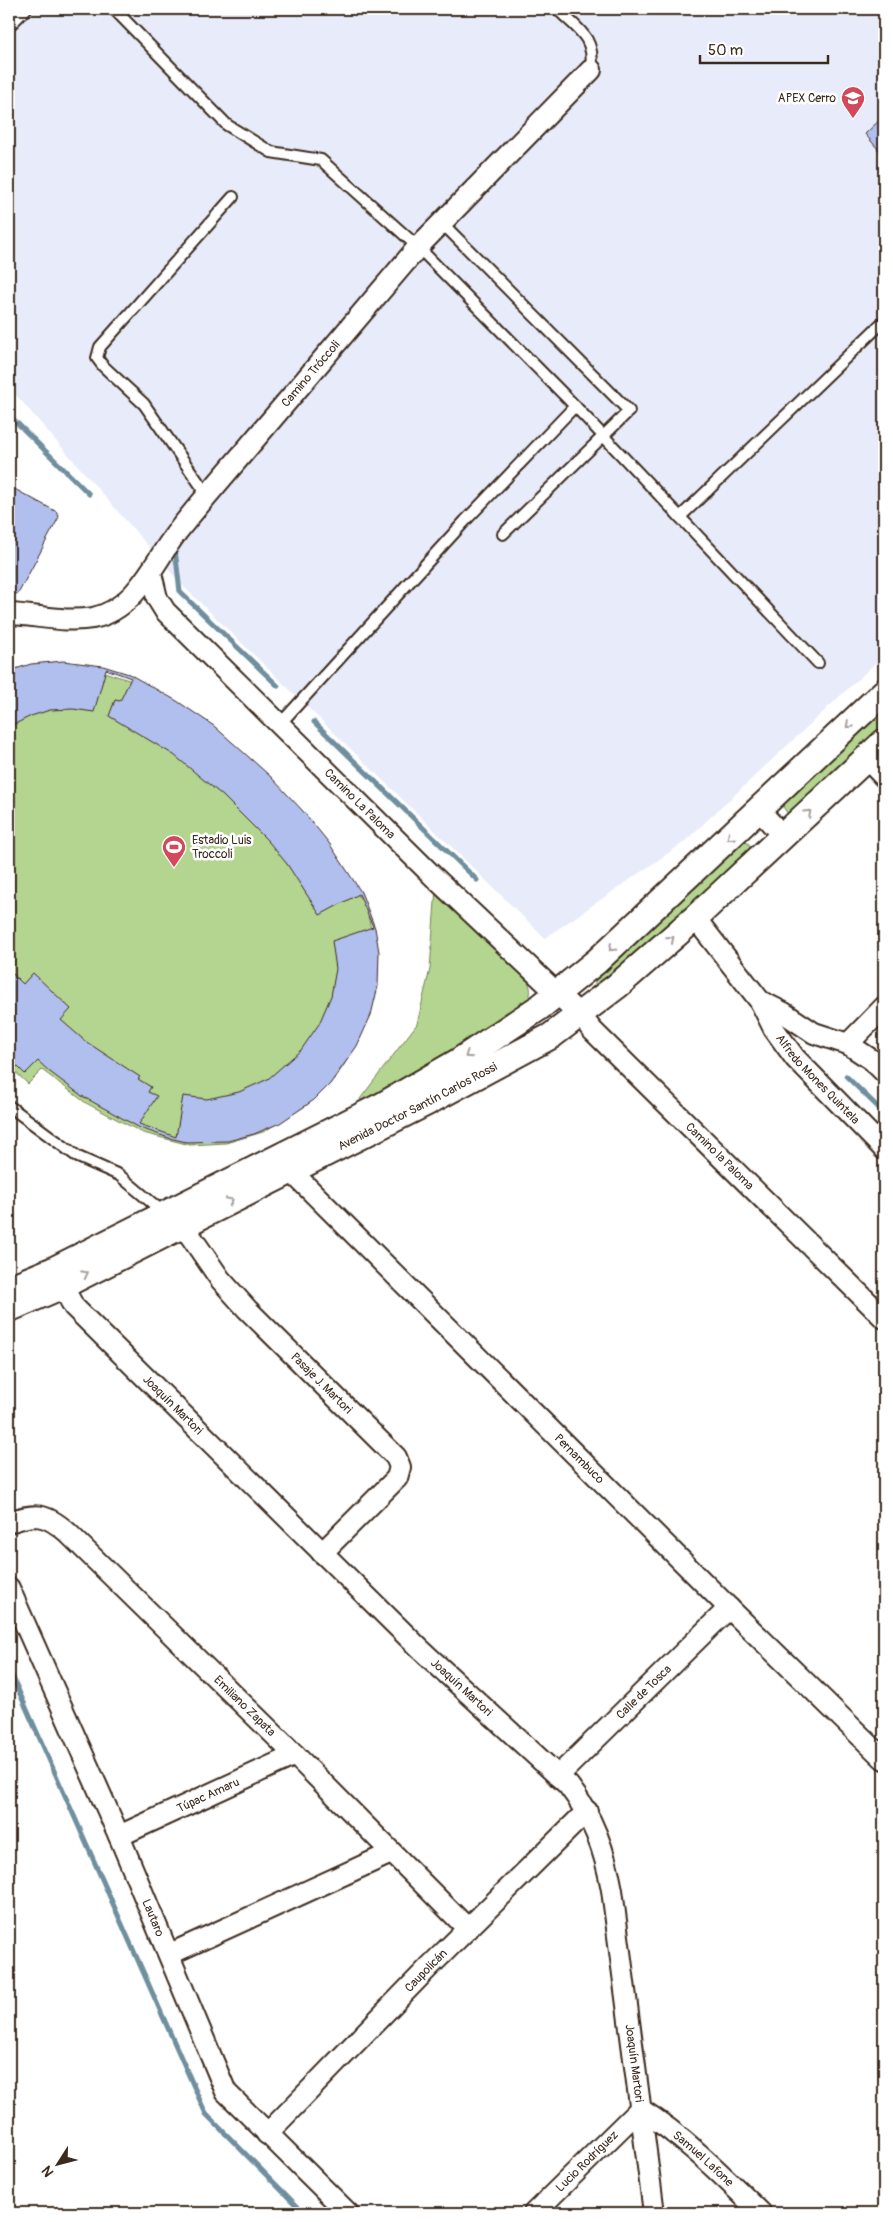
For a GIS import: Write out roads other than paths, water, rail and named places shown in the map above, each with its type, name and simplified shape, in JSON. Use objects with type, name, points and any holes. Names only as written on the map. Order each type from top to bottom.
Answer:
[{"type":"street","name":"Camino Tróccoli","points":[[9,614],[75,619],[92,618],[106,614],[122,604],[151,573],[170,541],[418,247],[591,70]]},
{"type":"street","name":"Camino La Paloma","points":[[151,573],[157,598],[165,611],[435,878],[557,994]]},
{"type":"street","name":"Camino La Paloma","points":[[122,604],[144,604],[165,611]]},
{"type":"street","name":"Avenida Doctor Santín Carlos Rossi","points":[[284,1164],[459,1061],[557,994],[597,961],[884,692]]},
{"type":"street","name":"Avenida Doctor Santín Carlos Rossi","points":[[9,1309],[57,1278],[173,1219],[284,1164],[483,1074],[551,1036],[617,986],[695,918],[876,751]]},
{"type":"street","points":[[876,751],[884,777]]},
{"type":"street","points":[[759,810],[783,836]]},
{"type":"street","name":"Alfredo Mones Quintela","points":[[695,918],[760,1001],[774,1029],[795,1058],[884,1149]]},
{"type":"street","points":[[483,1074],[494,1057],[549,1014],[556,1003],[557,994]]},
{"type":"street","name":"Camino la Paloma","points":[[557,994],[881,1309]]},
{"type":"street","name":"Alfredo Mones Quintela","points":[[760,1001],[784,1013],[814,1033],[848,1044],[872,1060],[884,1072]]},
{"type":"street","points":[[848,1044],[884,1007]]},
{"type":"street","name":"Pernambuco","points":[[284,1164],[729,1608],[884,1759]]},
{"type":"street","name":"Pasaje J. Martori","points":[[173,1219],[220,1279],[247,1309],[396,1457],[400,1467],[397,1478],[322,1553]]},
{"type":"street","name":"Avenida Doctor Santín Carlos Rossi","points":[[9,1288],[57,1278]]},
{"type":"street","name":"Joaquín Martori","points":[[57,1278],[74,1307],[420,1649],[568,1785],[587,1811],[603,1851],[612,1890],[654,2213]]},
{"type":"street","name":"Emiliano Zapata","points":[[9,1522],[35,1515],[46,1517],[55,1522],[295,1755],[468,1928]]},
{"type":"street","name":"Lautaro","points":[[9,1588],[170,1954],[226,2092],[348,2213]]},
{"type":"street","name":"Calle de Tosca","points":[[558,1776],[729,1608]]},
{"type":"street","name":"Túpac Amaru","points":[[119,1836],[295,1755]]},
{"type":"street","name":"Caupolicán","points":[[267,2134],[468,1928],[587,1811]]},
{"type":"street","points":[[170,1954],[391,1853]]},
{"type":"street","name":"Lucio Rodríguez","points":[[534,2213],[640,2109]]},
{"type":"street","name":"Samuel Lafone","points":[[640,2109],[670,2128],[761,2213]]},
{"type":"lane","points":[[9,26],[26,9]]},
{"type":"lane","points":[[114,9],[227,125],[271,152],[321,160],[418,247],[604,436],[818,663]]},
{"type":"lane","points":[[564,11],[587,39],[594,55],[591,70]]},
{"type":"lane","points":[[208,496],[144,404],[103,366],[97,358],[100,347],[233,196]]},
{"type":"lane","points":[[441,222],[629,411],[502,534]]},
{"type":"lane","points":[[680,516],[884,321]]},
{"type":"lane","points":[[280,724],[465,521],[575,406]]},
{"type":"lane","points":[[9,1106],[78,1157],[119,1175],[173,1219]]},
{"type":"waterway","points":[[9,415],[89,494]]},
{"type":"waterway","points":[[175,549],[180,592],[278,686]]},
{"type":"waterway","points":[[314,722],[477,880]]},
{"type":"waterway","points":[[846,1076],[884,1113]]},
{"type":"waterway","points":[[9,1669],[206,2114],[304,2213]]},
{"type":"place","name":"APEX Cerro","points":[[853,119]]},
{"type":"place","name":"Estadio Luis Troccoli","points":[[174,868]]}]
